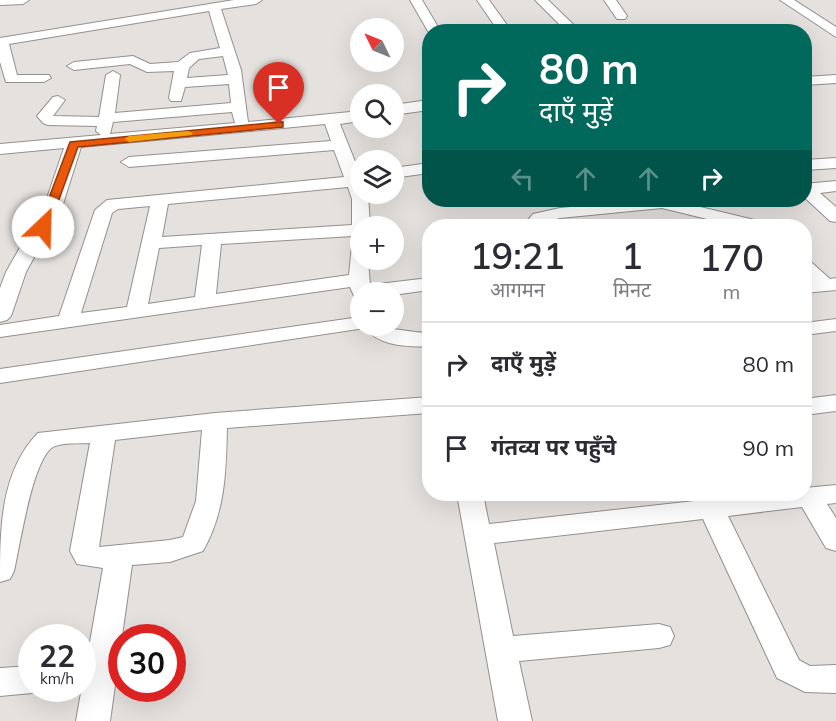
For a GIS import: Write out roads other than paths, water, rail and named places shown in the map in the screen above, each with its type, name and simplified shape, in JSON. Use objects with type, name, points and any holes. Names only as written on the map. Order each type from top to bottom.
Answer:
[{"type":"street","points":[[0,2],[23,0]]},
{"type":"street","points":[[44,78],[11,79],[1,42],[189,5],[214,7],[256,0]]},
{"type":"street","points":[[416,0],[430,24]]},
{"type":"street","points":[[483,0],[500,24]]},
{"type":"street","points":[[541,0],[566,24]]},
{"type":"street","points":[[610,0],[621,16]]},
{"type":"street","points":[[786,0],[836,33]]},
{"type":"street","points":[[214,7],[235,79],[242,128]]},
{"type":"street","points":[[74,66],[133,60],[147,68],[182,66],[195,56],[226,51]]},
{"type":"street","points":[[182,66],[177,91],[235,79]]},
{"type":"street","points":[[102,141],[113,75]]},
{"type":"street","points":[[812,80],[836,79]]},
{"type":"street","points":[[58,100],[45,116],[48,120],[106,120],[239,107]]},
{"type":"street","points":[[404,108],[422,106]]},
{"type":"street","points":[[0,149],[350,117]]},
{"type":"street","points":[[333,119],[331,122],[350,165]]},
{"type":"street","points":[[0,316],[16,272],[54,204],[74,144]]},
{"type":"street","points":[[129,162],[341,145]]},
{"type":"street","points":[[812,164],[836,162]]},
{"type":"street","points":[[404,171],[422,169]]},
{"type":"street","points":[[67,323],[104,210],[119,202],[350,180]]},
{"type":"street","points":[[812,188],[836,186]]},
{"type":"street","points":[[812,196],[836,217]]},
{"type":"street","points":[[136,314],[160,198]]},
{"type":"street","points":[[541,219],[545,216],[627,207]]},
{"type":"street","points":[[668,207],[683,219]]},
{"type":"street","points":[[677,207],[727,219]]},
{"type":"street","points":[[603,209],[610,219]]},
{"type":"street","points":[[150,243],[350,229]]},
{"type":"street","points":[[205,303],[212,240]]},
{"type":"street","points":[[812,271],[831,284]]},
{"type":"street","points":[[812,286],[831,284]]},
{"type":"street","points":[[404,287],[422,286]]},
{"type":"street","points":[[0,331],[205,303],[350,289]]},
{"type":"street","points":[[0,376],[350,324]]},
{"type":"street","points":[[812,328],[836,326]]},
{"type":"street","points":[[390,336],[422,340]]},
{"type":"street","points":[[812,406],[836,403]]},
{"type":"street","points":[[1,562],[25,468],[38,445],[47,439],[215,421],[422,406]]},
{"type":"street","points":[[105,433],[84,551],[95,558],[170,551],[193,544],[204,522],[212,487],[215,421]]},
{"type":"street","points":[[823,496],[836,541]]},
{"type":"street","points":[[471,501],[515,721]]},
{"type":"street","points":[[478,535],[712,510],[752,501]]},
{"type":"street","points":[[712,510],[788,669],[798,678],[810,681],[836,679]]},
{"type":"street","points":[[96,657],[119,556]]},
{"type":"street","points":[[501,650],[659,636]]},
{"type":"street","points":[[0,682],[18,680]]},
{"type":"street","points":[[93,702],[93,721]]}]
